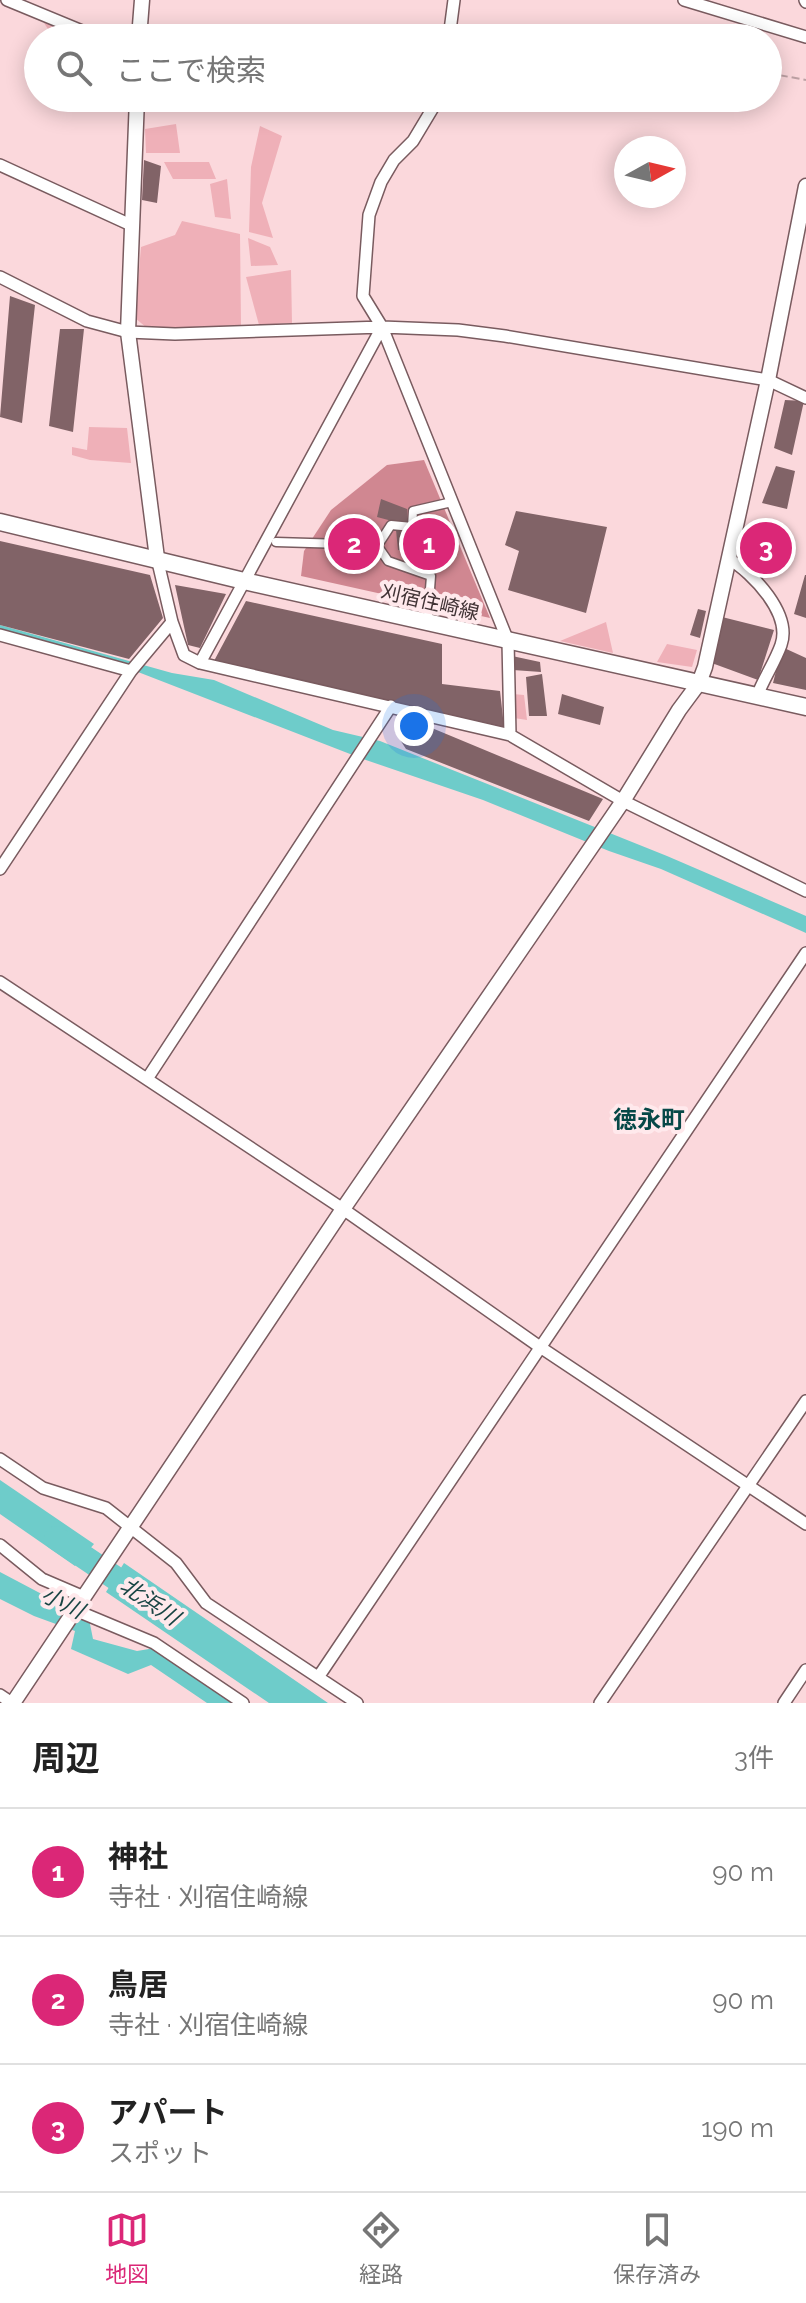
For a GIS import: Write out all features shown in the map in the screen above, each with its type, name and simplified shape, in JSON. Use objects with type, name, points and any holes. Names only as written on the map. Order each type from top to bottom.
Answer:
[{"type":"main road","name":"刈宿住崎線","points":[[0,522],[244,581],[806,707]]},
{"type":"street","points":[[7,0],[65,24]]},
{"type":"street","points":[[140,24],[142,0]]},
{"type":"street","points":[[451,24],[454,0]]},
{"type":"street","points":[[684,0],[763,24]]},
{"type":"street","points":[[782,30],[806,37]]},
{"type":"street","points":[[137,112],[128,332],[157,558],[172,622],[184,655],[200,663],[510,735],[623,801],[806,891]]},
{"type":"street","points":[[430,112],[413,141],[394,160],[381,182],[369,215],[363,296],[382,327],[508,641],[510,735]]},
{"type":"street","points":[[0,165],[133,226]]},
{"type":"street","points":[[0,1695],[12,1703],[343,1209],[623,801],[699,683],[768,380],[806,186]]},
{"type":"street","points":[[0,277],[87,321],[128,332],[175,334],[382,327],[458,330],[768,380],[806,398]]},
{"type":"street","points":[[200,663],[382,327]]},
{"type":"street","points":[[377,545],[391,525],[412,527],[413,511],[452,502]]},
{"type":"street","points":[[276,542],[377,545]]},
{"type":"street","points":[[377,545],[388,561],[431,576],[428,615]]},
{"type":"street","points":[[729,559],[742,567],[772,599],[782,629],[783,642],[757,696]]},
{"type":"street","points":[[0,869],[131,671],[172,622]]},
{"type":"street","points":[[0,635],[131,671]]},
{"type":"street","points":[[147,1079],[391,706]]},
{"type":"street","points":[[319,1676],[806,953]]},
{"type":"street","points":[[0,982],[343,1209],[540,1347],[806,1524]]},
{"type":"street","points":[[600,1703],[806,1401]]},
{"type":"street","points":[[0,1459],[43,1488],[106,1508],[128,1532],[176,1563],[206,1603],[357,1703]]},
{"type":"street","points":[[0,1545],[42,1579],[84,1597]]},
{"type":"street","points":[[75,1610],[154,1643],[243,1703]]},
{"type":"street","points":[[784,1703],[806,1670]]},
{"type":"path","points":[[782,76],[806,80]]},
{"type":"shaded area","points":[[176,124],[180,153],[146,153],[145,129]]},
{"type":"shaded area","points":[[260,126],[282,136],[262,203],[273,238],[249,232],[251,167]]},
{"type":"shaded area","points":[[164,162],[209,162],[216,179],[173,179]]},
{"type":"shaded area","points":[[227,179],[231,219],[215,217],[210,184]]},
{"type":"shaded area","points":[[182,221],[240,234],[241,326],[147,328],[135,318],[141,247],[175,235]]},
{"type":"shaded area","points":[[248,238],[270,247],[278,265],[251,266]]},
{"type":"shaded area","points":[[291,270],[292,323],[259,325],[246,277]]},
{"type":"shaded area","points":[[89,427],[127,428],[131,463],[90,460],[72,455],[72,447],[87,450]]},
{"type":"shaded area","points":[[424,460],[490,618],[301,576],[304,551],[331,510],[387,465]]},
{"type":"shaded area","points":[[606,622],[613,653],[560,641]]},
{"type":"shaded area","points":[[667,644],[697,650],[692,667],[657,662]]},
{"type":"shaded area","points":[[513,694],[524,695],[527,720],[514,718]]},
{"type":"water","points":[[0,625],[172,673],[214,680],[333,730],[380,741],[667,856],[806,916],[806,933],[661,869],[483,800],[363,759],[138,672],[0,633]]},
{"type":"water","name":"北浜川","points":[[0,1480],[94,1544],[75,1566],[0,1514]]},
{"type":"water","name":"北浜川","points":[[124,1563],[328,1703],[269,1703],[106,1592]]},
{"type":"water","name":"小川","points":[[0,1572],[89,1619],[93,1639],[137,1651],[155,1648],[236,1703],[207,1703],[151,1665],[128,1674],[71,1649],[75,1631],[0,1599]]},
{"type":"building","points":[[144,160],[161,166],[157,203],[142,200]]},
{"type":"building","points":[[10,296],[35,305],[22,423],[0,417]]},
{"type":"building","points":[[60,329],[84,329],[73,432],[49,426]]},
{"type":"building","points":[[785,400],[804,401],[792,455],[774,448]]},
{"type":"building","points":[[776,466],[795,471],[787,509],[762,503]]},
{"type":"building","points":[[381,499],[407,509],[407,525],[377,517]]},
{"type":"building","points":[[516,511],[607,527],[586,613],[508,590],[519,551],[505,545]]},
{"type":"building","points":[[396,530],[414,535],[414,554],[398,550]]},
{"type":"building","points":[[750,531],[787,537],[782,566],[745,559]]},
{"type":"building","points":[[421,532],[439,533],[439,559],[419,554]]},
{"type":"building","points":[[348,534],[358,534],[360,556],[351,555]]},
{"type":"building","points":[[0,541],[150,575],[163,618],[129,659],[0,625]]},
{"type":"building","points":[[806,575],[806,618],[794,614]]},
{"type":"building","points":[[175,585],[226,594],[200,648],[188,645]]},
{"type":"building","points":[[246,601],[442,644],[442,684],[500,691],[504,727],[214,661]]},
{"type":"building","points":[[698,609],[706,611],[700,638],[690,635]]},
{"type":"building","points":[[722,617],[774,630],[758,680],[709,662]]},
{"type":"building","points":[[782,647],[806,658],[806,690],[773,683]]},
{"type":"building","points":[[512,656],[540,662],[541,672],[513,670]]},
{"type":"building","points":[[542,674],[547,716],[529,716],[526,677]]},
{"type":"building","points":[[562,694],[604,707],[600,725],[558,714]]},
{"type":"building","points":[[403,716],[603,799],[589,821],[406,749],[395,732]]},
{"type":"waterway","name":"北浜川","points":[[56,1538],[142,1596]]},
{"type":"place","name":"鳥居","points":[[354,544]]},
{"type":"place","name":"神社","points":[[429,544]]},
{"type":"place","name":"アパート","points":[[766,548]]},
{"type":"district","name":"徳永町","points":[[649,1119]]}]
